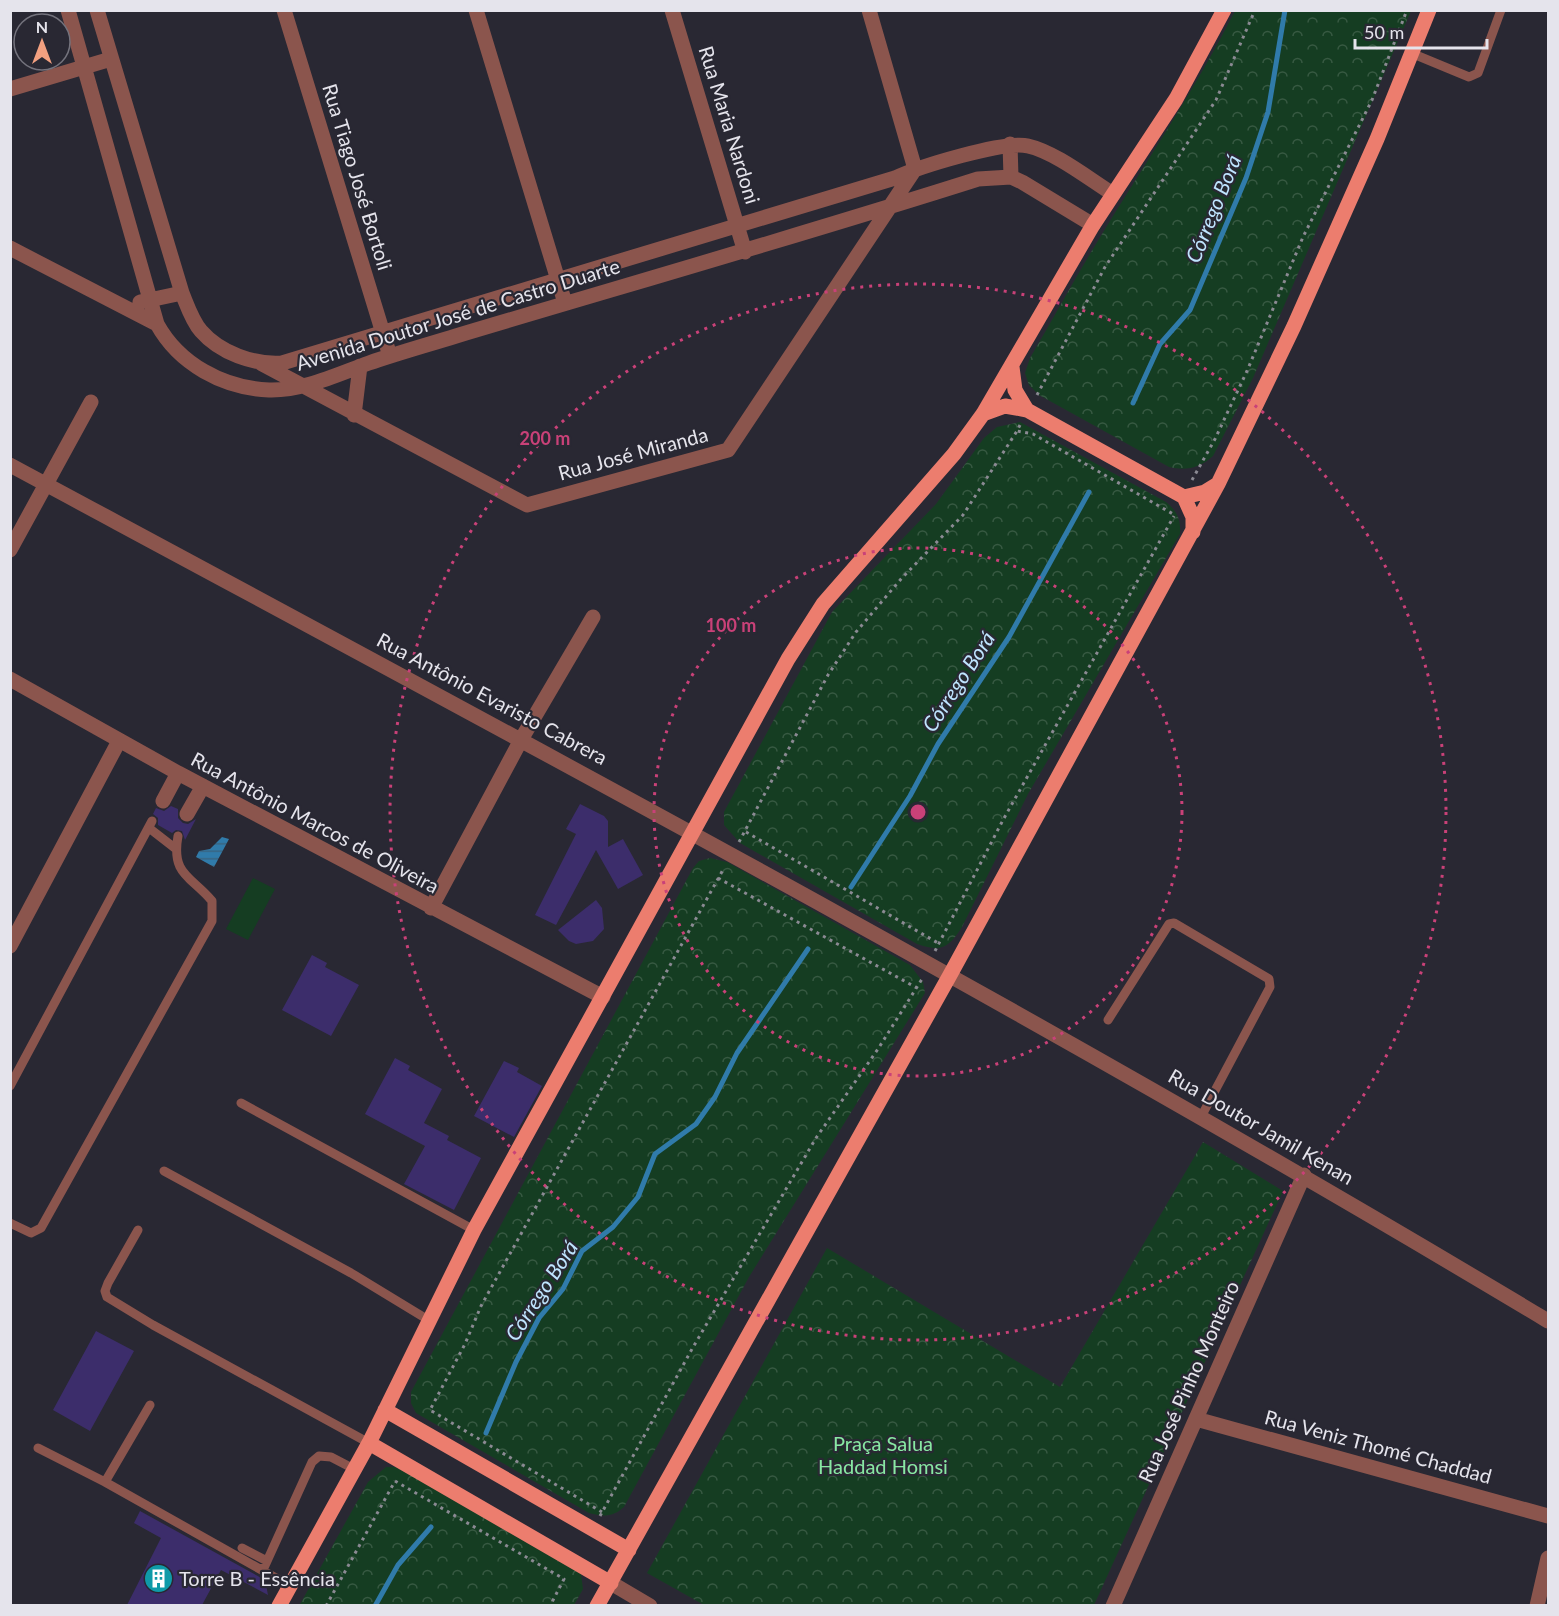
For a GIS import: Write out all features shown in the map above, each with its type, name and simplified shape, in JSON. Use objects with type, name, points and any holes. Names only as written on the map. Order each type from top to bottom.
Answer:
[{"type":"main road","points":[[279,1605],[369,1443],[474,1230],[788,659],[823,604],[954,454],[983,414],[1093,225],[1176,99],[1224,10]]},
{"type":"main road","points":[[597,1605],[950,975],[1193,532],[1298,316],[1377,139],[1429,10]]},
{"type":"main road","points":[[1012,367],[1015,390],[1027,410]]},
{"type":"main road","points":[[983,414],[1005,406],[1027,410],[1184,497],[1193,517],[1193,532]]},
{"type":"main road","points":[[1184,497],[1206,492],[1218,484]]},
{"type":"main road","points":[[385,1410],[629,1550]]},
{"type":"main road","points":[[369,1443],[611,1583]]},
{"type":"street","name":"Avenida Doutor José de Castro Duarte","points":[[68,10],[157,324],[164,338],[199,370],[214,377],[255,388],[271,390],[300,386],[390,356],[745,252],[978,180],[1011,177]]},
{"type":"street","name":"Avenida Doutor José de Castro Duarte","points":[[97,10],[182,293],[201,330],[208,337],[226,351],[260,363],[282,363],[895,178],[915,169],[1010,144],[1029,146],[1038,150],[1113,194]]},
{"type":"street","name":"Rua Tiago José Bortoli","points":[[284,10],[390,356]]},
{"type":"street","points":[[476,10],[565,303]]},
{"type":"street","name":"Rua Maria Nardoni","points":[[672,10],[745,252]]},
{"type":"street","points":[[869,10],[915,169]]},
{"type":"street","points":[[10,89],[111,59]]},
{"type":"street","points":[[1010,144],[1011,177],[1093,225]]},
{"type":"street","name":"Rua José Miranda","points":[[260,363],[526,506],[728,450],[915,169]]},
{"type":"street","points":[[10,248],[157,324]]},
{"type":"street","points":[[123,305],[182,293]]},
{"type":"street","points":[[354,415],[360,366]]},
{"type":"street","points":[[10,550],[91,402]]},
{"type":"street","name":"Rua Antônio Evaristo Cabrera","points":[[10,465],[522,738],[950,975]]},
{"type":"street","points":[[431,908],[522,738],[593,617]]},
{"type":"street","name":"Rua Antônio Marcos de Oliveira","points":[[10,679],[178,773],[603,997]]},
{"type":"street","points":[[10,946],[119,741]]},
{"type":"street","points":[[163,801],[178,773]]},
{"type":"street","points":[[187,814],[203,786]]},
{"type":"street","name":"Rua Doutor Jamil Kenan","points":[[950,975],[1304,1175],[1548,1321]]},
{"type":"street","name":"Rua José Pinho Monteiro","points":[[1114,1605],[1304,1175]]},
{"type":"street","name":"Rua Veniz Thomé Chaddad","points":[[1196,1419],[1548,1516]]},
{"type":"street","points":[[1537,1605],[1548,1558]]},
{"type":"street","points":[[611,1583],[650,1605]]},
{"type":"lane","points":[[1411,53],[1469,77],[1478,73],[1501,10]]},
{"type":"lane","points":[[10,1086],[151,825],[176,849]]},
{"type":"lane","points":[[10,1223],[31,1233],[41,1228],[212,921],[212,901],[183,874],[176,849],[178,836]]},
{"type":"lane","points":[[1108,1020],[1169,924],[1174,923],[1269,979],[1270,987],[1201,1117]]},
{"type":"lane","points":[[241,1102],[474,1230]]},
{"type":"lane","points":[[164,1171],[351,1273],[430,1321]]},
{"type":"lane","points":[[138,1230],[108,1283],[105,1291],[107,1297],[153,1325],[369,1443]]},
{"type":"lane","points":[[105,1482],[150,1405]]},
{"type":"lane","points":[[38,1448],[265,1565]]},
{"type":"lane","points":[[265,1565],[312,1462],[319,1456],[331,1457],[354,1469]]},
{"type":"lane","points":[[242,1548],[290,1586]]},
{"type":"path","points":[[602,1512],[429,1410],[465,1344],[482,1306],[746,831],[802,722],[856,632],[901,579],[963,515],[1017,431],[1110,259],[1216,100],[1256,10]]},
{"type":"path","points":[[592,1529],[692,1349],[816,1138],[917,988],[938,943],[1003,820],[1175,515],[1247,371],[1303,237],[1372,100],[1407,10]]},
{"type":"path","points":[[1017,431],[1033,434],[1175,515]]},
{"type":"path","points":[[746,831],[938,943]]},
{"type":"path","points":[[718,878],[917,988]]},
{"type":"path","points":[[326,1605],[395,1481],[564,1579]]},
{"type":"path","points":[[550,1605],[574,1563]]},
{"type":"green space","points":[[1235,11],[1411,11],[1253,378],[1213,456],[1198,466],[1175,468],[1169,467],[1039,395],[1029,385],[1025,373],[1030,358],[1081,269],[1187,98]]},
{"type":"green space","points":[[1020,422],[1166,502],[1178,516],[1180,534],[1028,794],[962,927],[948,944],[932,948],[917,944],[740,843],[724,825],[724,812],[832,612],[936,504],[984,438],[997,427]]},
{"type":"green space","points":[[710,858],[727,862],[910,965],[923,982],[925,993],[749,1277],[624,1507],[612,1514],[599,1515],[589,1513],[416,1413],[411,1403],[411,1392],[693,868],[699,861]]},
{"type":"green space","points":[[253,878],[275,889],[248,940],[226,929]]},
{"type":"green space","name":"Praça Salua Haddad Homsi","points":[[1203,1142],[1283,1191],[1094,1605],[704,1605],[647,1573],[827,1248],[1060,1387]]},
{"type":"green space","points":[[386,1467],[395,1467],[405,1472],[581,1574],[583,1589],[574,1605],[299,1606],[368,1482]]},
{"type":"water","points":[[222,837],[229,839],[214,867],[196,857],[199,851],[210,849]]},
{"type":"building","points":[[580,804],[604,816],[608,821],[608,847],[623,839],[643,875],[618,889],[596,850],[556,925],[535,915],[576,834],[566,829]]},
{"type":"building","points":[[171,806],[178,809],[178,818],[183,823],[188,824],[196,819],[185,840],[182,831],[176,830],[172,833],[158,825],[158,818],[153,814],[156,808],[164,811]]},
{"type":"building","points":[[596,900],[602,908],[604,929],[593,941],[576,944],[569,941],[558,930]]},
{"type":"building","points":[[312,955],[327,963],[325,967],[359,985],[331,1036],[282,1010]]},
{"type":"building","points":[[395,1058],[410,1066],[408,1070],[442,1089],[424,1123],[449,1136],[447,1140],[481,1158],[454,1210],[404,1184],[425,1146],[365,1114]]},
{"type":"building","points":[[504,1061],[519,1068],[517,1072],[542,1086],[514,1137],[474,1116]]},
{"type":"building","points":[[96,1331],[134,1351],[90,1431],[53,1410]]},
{"type":"building","points":[[140,1511],[265,1580],[268,1595],[221,1570],[202,1605],[127,1605],[161,1538],[134,1523]]},
{"type":"waterway","name":"Córrego Borá","points":[[1133,403],[1160,344],[1190,310],[1246,178],[1268,112],[1285,10]]},
{"type":"waterway","name":"Córrego Borá","points":[[851,887],[910,796],[938,744],[1009,637],[1089,492]]},
{"type":"waterway","name":"Córrego Borá","points":[[486,1433],[516,1362],[539,1318],[563,1289],[582,1251],[613,1227],[638,1197],[655,1154],[696,1124],[715,1097],[737,1053],[808,949]]},
{"type":"waterway","name":"Córrego Borá","points":[[375,1606],[398,1565],[431,1527]]},
{"type":"place","name":"Torre B - Essência","points":[[158,1579]]}]
